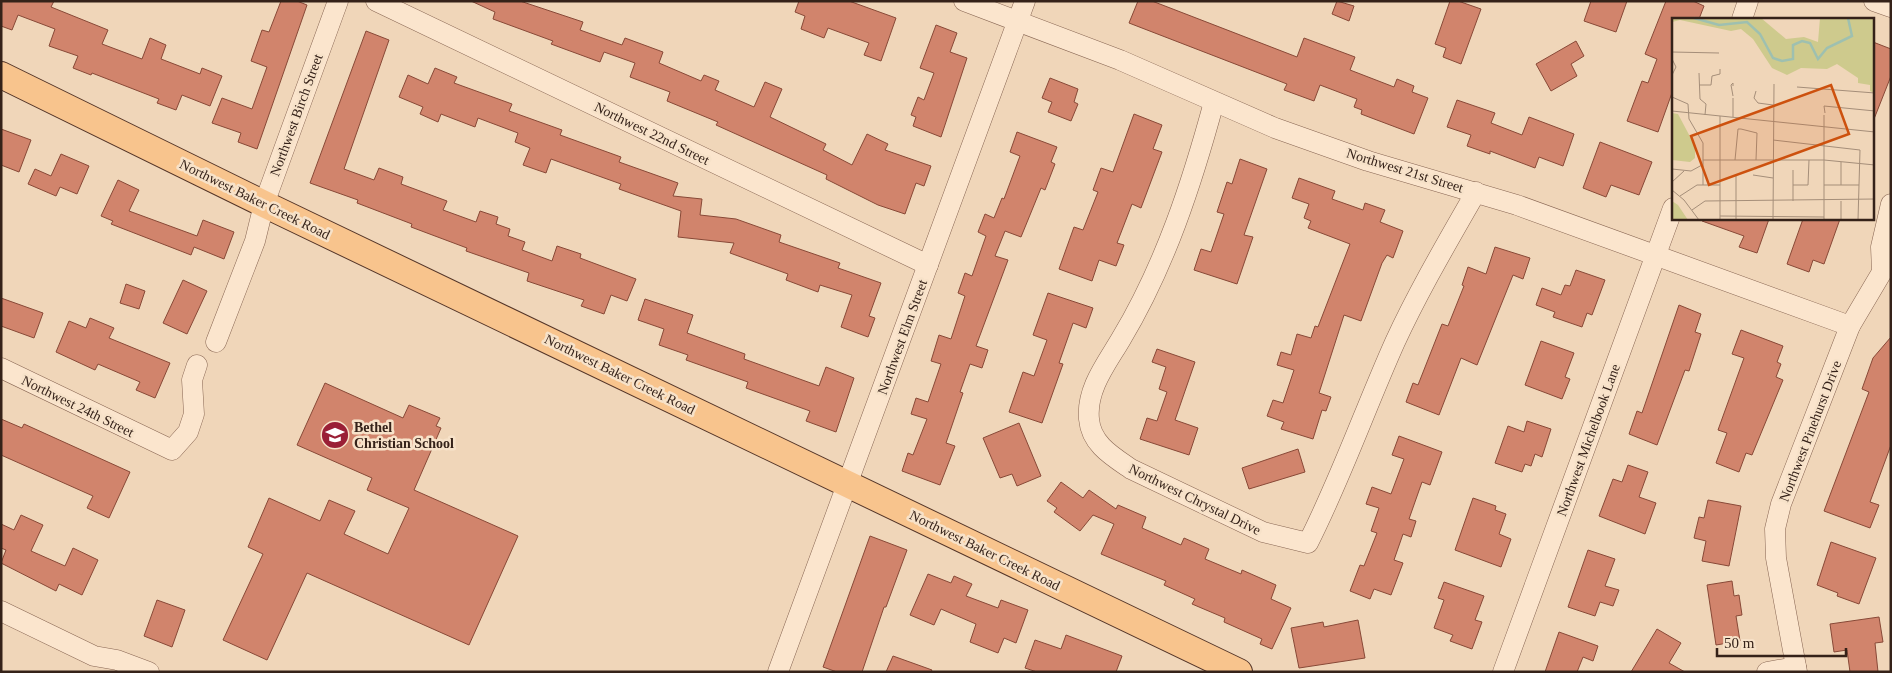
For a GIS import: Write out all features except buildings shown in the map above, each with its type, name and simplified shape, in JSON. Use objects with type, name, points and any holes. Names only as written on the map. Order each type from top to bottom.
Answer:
[{"type":"main road","name":"Northwest Baker Creek Road","points":[[1,75],[264,204],[1239,672]]},
{"type":"street","name":"Northwest Birch Street","points":[[216,342],[255,241],[264,204],[338,1]]},
{"type":"street","name":"Northwest 22nd Street","points":[[376,1],[928,265]]},
{"type":"street","name":"Northwest 21st Street","points":[[964,1],[1120,60],[1275,128],[1368,161],[1476,192],[1850,326]]},
{"type":"street","name":"Northwest Elm Street","points":[[778,672],[1025,1]]},
{"type":"street","points":[[1742,18],[1748,1]]},
{"type":"street","points":[[1874,1],[1891,8]]},
{"type":"street","name":"Northwest Chrystal Drive","points":[[1214,102],[1185,197],[1144,296],[1095,384],[1088,419],[1093,435],[1101,447],[1131,469],[1262,532],[1308,543],[1332,495],[1364,414],[1396,341],[1422,288],[1476,192]]},
{"type":"street","name":"Northwest Pinehurst Drive","points":[[1767,672],[1796,669],[1776,558],[1775,528],[1781,504],[1850,326],[1886,271],[1881,247],[1891,204]]},
{"type":"street","name":"Northwest Michelbook Lane","points":[[1503,672],[1672,211]]},
{"type":"street","name":"Northwest 24th Street","points":[[1,368],[172,450],[188,432],[194,414],[192,380],[196,365]]},
{"type":"street","points":[[1,611],[92,664],[117,660],[149,672]]},
{"type":"place","name":"Bethel Christian School","points":[[335,435]]}]
